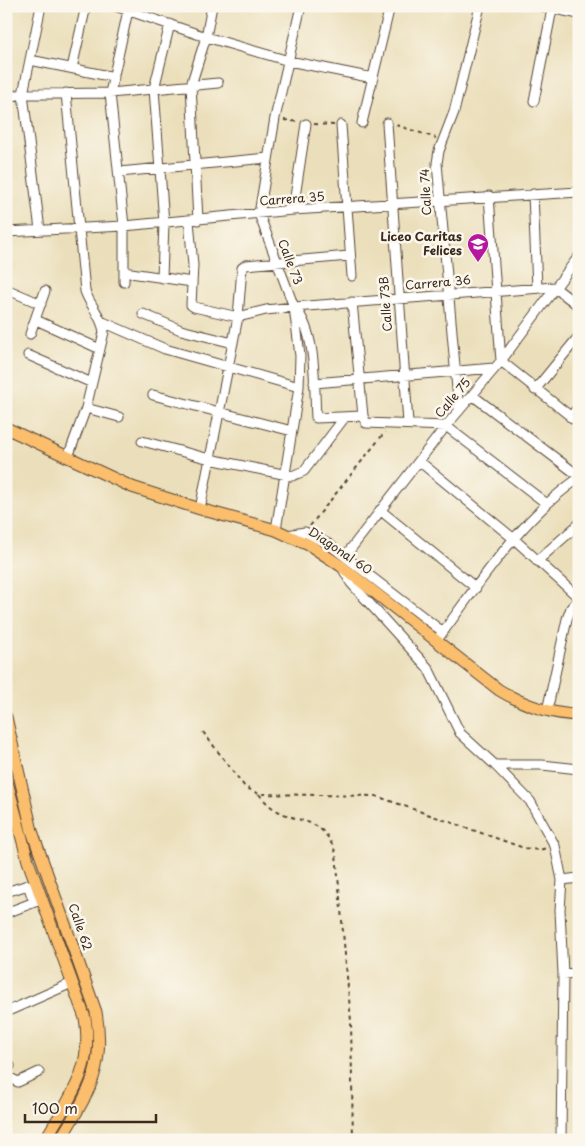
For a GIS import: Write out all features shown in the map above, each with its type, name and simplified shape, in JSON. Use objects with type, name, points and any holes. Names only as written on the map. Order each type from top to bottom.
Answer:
[{"type":"main road","name":"Diagonal 60","points":[[6,428],[132,487],[200,509],[282,532],[343,560],[440,636],[499,690],[527,705],[547,711],[579,715]]},
{"type":"main road","name":"Calle 62","points":[[6,717],[32,831],[96,1012],[99,1032],[100,1050],[93,1079],[60,1140]]},
{"type":"main road","points":[[6,778],[38,900],[85,1018],[88,1040],[86,1061],[73,1093],[45,1140]]},
{"type":"street","points":[[40,230],[23,94],[41,6]]},
{"type":"street","points":[[72,68],[86,6]]},
{"type":"street","points":[[115,6],[129,8],[206,37],[289,61],[373,78]]},
{"type":"street","points":[[212,6],[206,37],[190,85],[195,165],[192,305],[238,317]]},
{"type":"street","name":"Calle 73","points":[[282,532],[284,476],[299,386],[299,344],[294,307],[259,214],[268,158],[301,6]]},
{"type":"street","points":[[362,123],[390,6]]},
{"type":"street","name":"Calle 74","points":[[459,411],[453,371],[437,164],[439,151],[454,112],[480,6]]},
{"type":"street","points":[[540,6],[579,14]]},
{"type":"street","points":[[124,282],[124,226],[110,93],[129,8]]},
{"type":"street","points":[[534,101],[552,8]]},
{"type":"street","points":[[162,278],[164,223],[154,89],[170,24]]},
{"type":"street","points":[[30,60],[114,77]]},
{"type":"street","points":[[6,96],[23,94],[110,93],[218,83]]},
{"type":"street","points":[[66,94],[81,227],[85,291],[103,322],[104,332],[86,408],[68,457]]},
{"type":"street","name":"Calle 73B","points":[[387,123],[391,204],[408,423]]},
{"type":"street","points":[[293,210],[306,124]]},
{"type":"street","points":[[341,125],[349,256],[352,276]]},
{"type":"street","points":[[119,172],[268,158]]},
{"type":"street","name":"Carrera 35","points":[[6,232],[124,226],[293,210],[346,208],[489,196],[579,192]]},
{"type":"street","points":[[533,194],[537,288]]},
{"type":"street","points":[[489,196],[501,360],[535,390],[579,423]]},
{"type":"street","points":[[200,509],[238,317],[242,268],[246,265],[349,256]]},
{"type":"street","name":"Calle 75","points":[[343,560],[446,426],[501,360],[579,256]]},
{"type":"street","points":[[124,272],[192,282]]},
{"type":"street","points":[[554,287],[579,306]]},
{"type":"street","name":"Carrera 36","points":[[238,317],[266,310],[294,307],[554,287]]},
{"type":"street","points":[[6,289],[41,304]]},
{"type":"street","points":[[30,334],[45,291]]},
{"type":"street","points":[[352,302],[364,419]]},
{"type":"street","points":[[294,307],[305,323],[308,333],[316,418],[345,417],[364,419],[371,424],[408,423],[446,426],[547,504]]},
{"type":"street","points":[[143,314],[182,330],[233,343]]},
{"type":"street","points":[[36,320],[100,349]]},
{"type":"street","points":[[103,322],[165,349],[299,386]]},
{"type":"street","points":[[535,390],[579,336]]},
{"type":"street","points":[[28,355],[92,383]]},
{"type":"street","points":[[314,383],[494,368]]},
{"type":"street","points":[[153,395],[219,414],[292,431]]},
{"type":"street","points":[[440,636],[514,539],[547,504],[579,477],[472,395]]},
{"type":"street","points":[[570,417],[579,407]]},
{"type":"street","points":[[86,408],[120,417]]},
{"type":"street","points":[[142,441],[284,476],[299,475],[345,417]]},
{"type":"street","points":[[419,461],[514,539],[579,598],[571,608],[567,619],[547,711]]},
{"type":"street","points":[[380,510],[476,588]]},
{"type":"street","points":[[537,561],[579,524]]},
{"type":"street","points":[[282,532],[305,532],[343,560],[351,583],[428,668],[460,733],[495,765],[530,802],[554,846],[562,880],[560,910],[563,974],[561,1140]]},
{"type":"street","points":[[495,765],[542,764],[579,770]]},
{"type":"street","points":[[562,880],[579,878]]},
{"type":"street","points":[[6,892],[28,885],[38,900],[6,913]]},
{"type":"street","points":[[563,974],[579,973]]},
{"type":"street","points":[[6,1012],[72,983]]},
{"type":"street","points":[[6,1076],[18,1082],[39,1072]]},
{"type":"path","points":[[305,532],[392,423]]},
{"type":"path","points":[[203,732],[245,786],[259,794],[273,808],[308,820],[332,843],[336,854],[351,1021],[353,1140]]},
{"type":"path","points":[[259,794],[376,796],[524,848],[539,850],[554,846]]},
{"type":"place","name":"Liceo Caritas Felices","points":[[478,263]]}]
